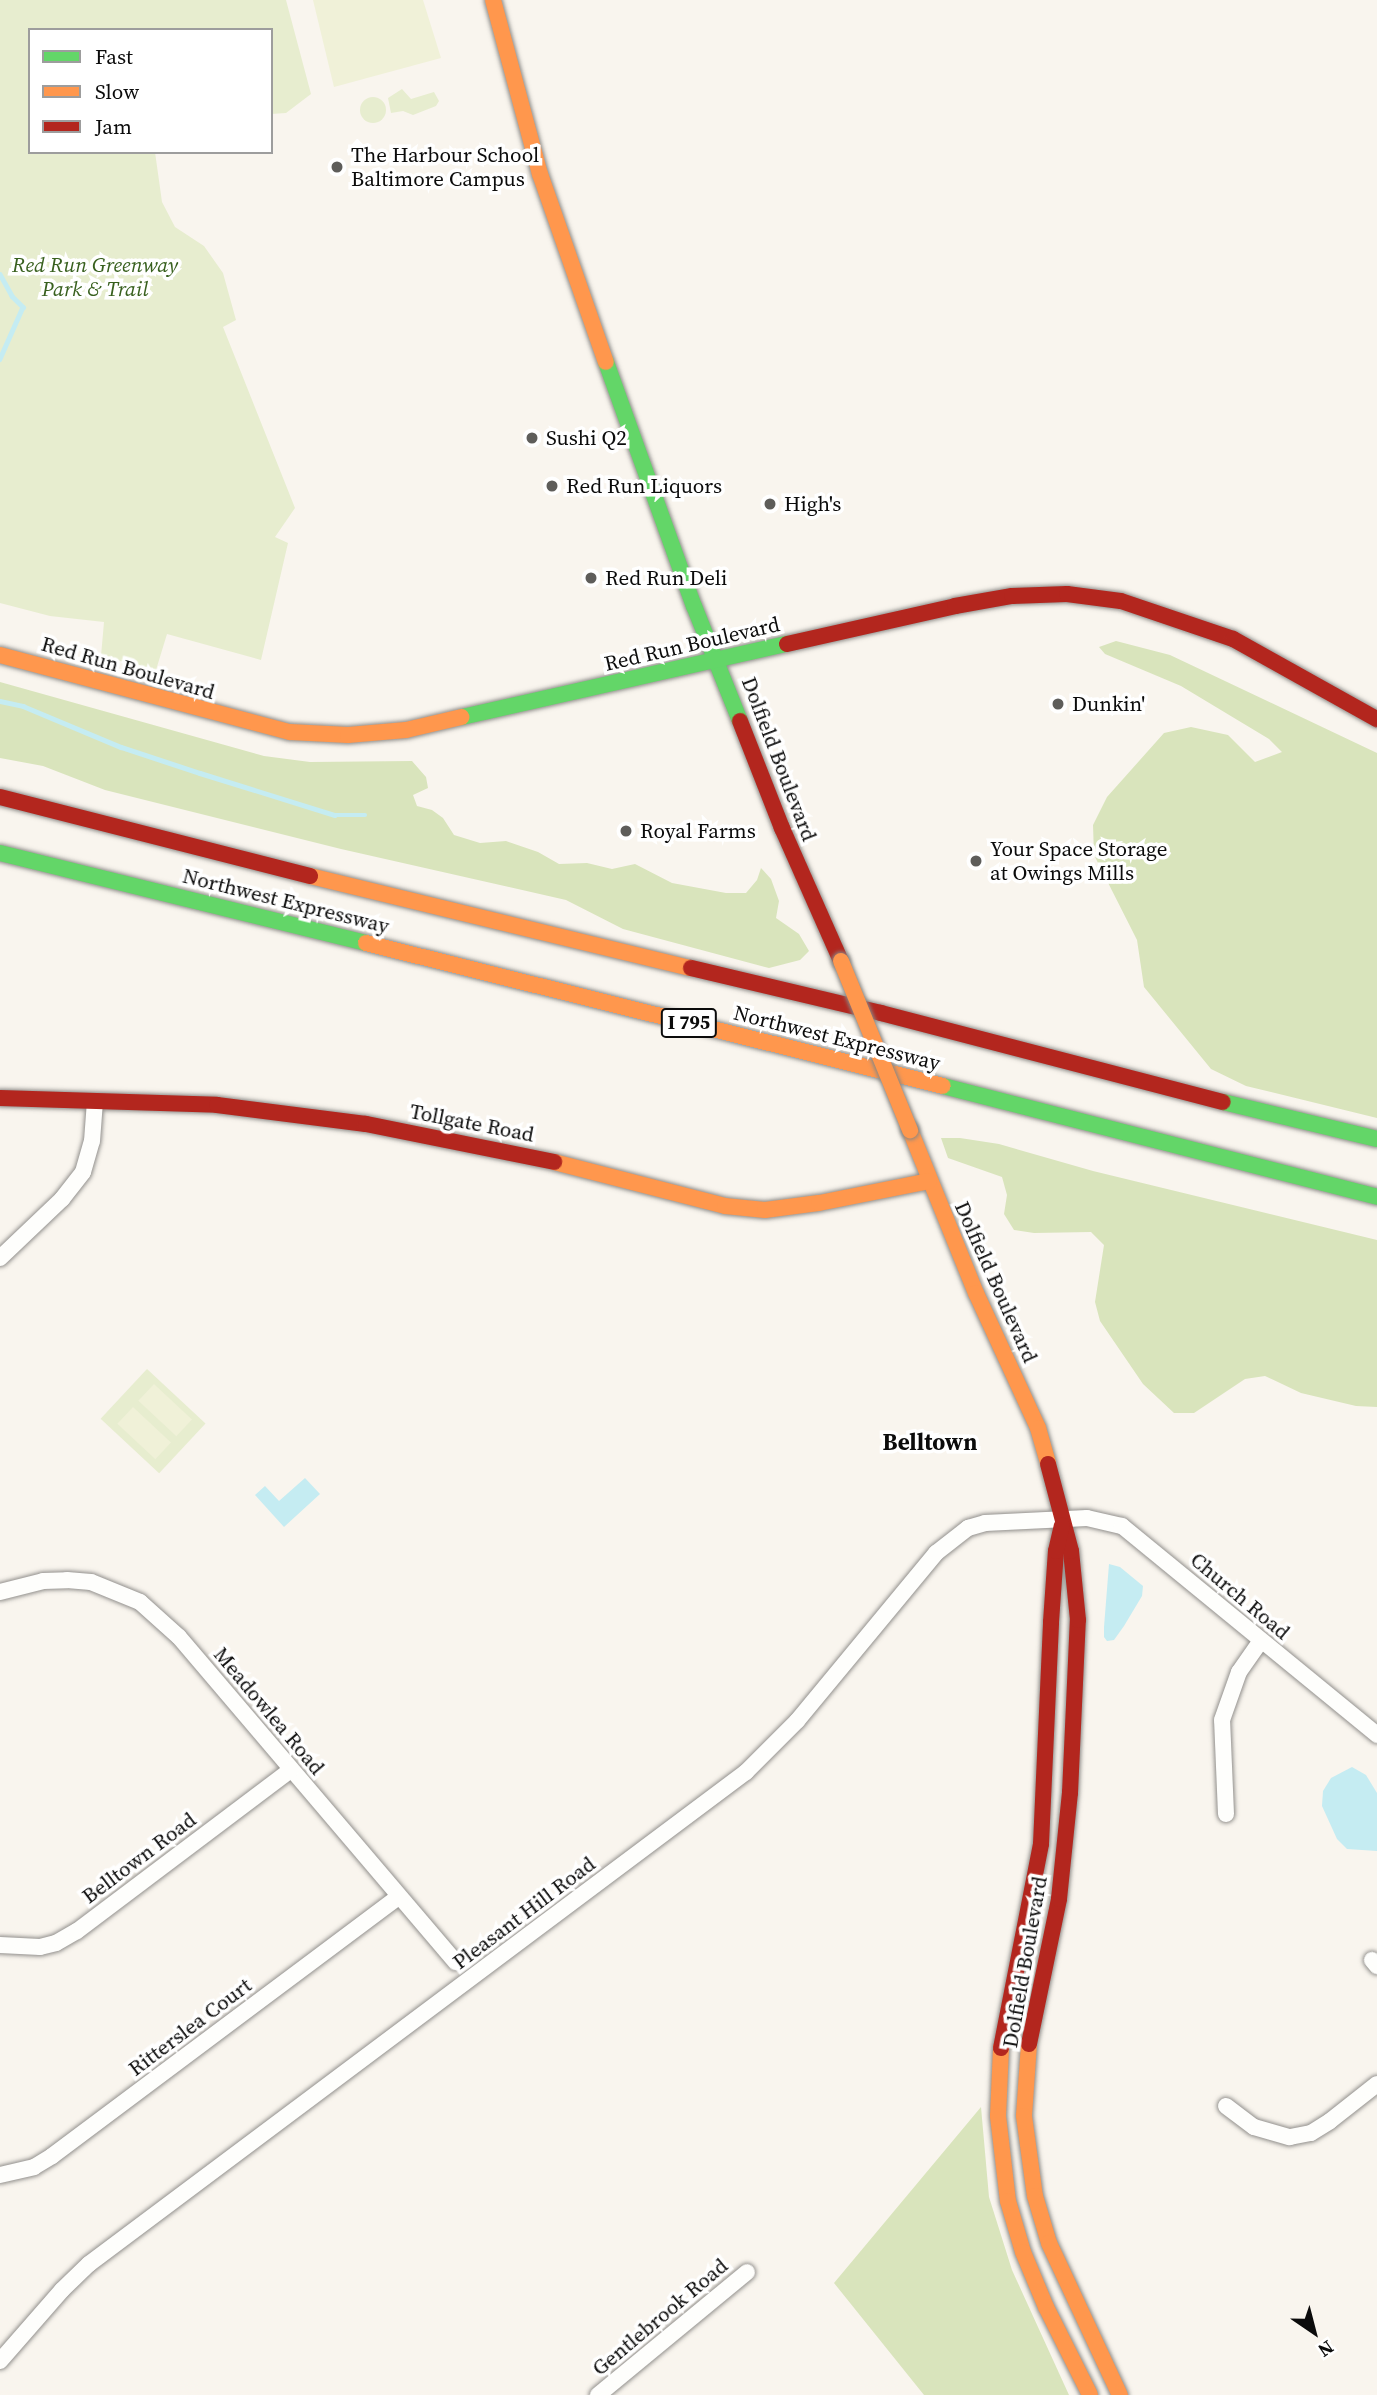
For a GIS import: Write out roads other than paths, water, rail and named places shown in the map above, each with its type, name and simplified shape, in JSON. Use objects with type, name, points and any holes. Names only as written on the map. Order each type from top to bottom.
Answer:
[{"type":"main road","name":"Dolfield Boulevard","points":[[492,0],[540,174],[666,530],[782,828],[841,961],[929,1181],[1038,1428],[1063,1520],[1076,1582],[1078,1620],[1070,1793],[1059,1899],[1029,2045],[1024,2116],[1033,2185],[1048,2243],[1120,2395]]},
{"type":"main road","name":"Red Run Boulevard","points":[[0,655],[251,724],[290,732],[348,735],[406,730],[717,657],[982,600],[1047,593],[1091,596],[1164,612],[1233,639],[1377,719]]},
{"type":"main road","name":"Northwest Expressway","points":[[0,797],[422,904],[881,1013],[1193,1095],[1377,1139]]},
{"type":"main road","name":"Northwest Expressway","points":[[0,853],[838,1059],[1377,1197]]},
{"type":"main road","name":"Tollgate Road","points":[[0,1098],[216,1105],[366,1124],[511,1151],[702,1200],[751,1209],[792,1208],[929,1181]]},
{"type":"main road","name":"Dolfield Boulevard","points":[[1063,1520],[1055,1563],[1041,1844],[1002,2038],[998,2116],[1008,2201],[1023,2252],[1046,2307],[1090,2395]]},
{"type":"street","points":[[0,1258],[80,1178],[89,1158],[94,1101]]},
{"type":"street","name":"Church Road","points":[[1063,1520],[1087,1518],[1122,1526],[1377,1735]]},
{"type":"street","name":"Pleasant Hill Road","points":[[0,2361],[62,2290],[89,2264],[747,1772],[797,1721],[920,1571],[952,1538],[968,1528],[985,1523],[1063,1520]]},
{"type":"street","name":"Meadowlea Road","points":[[0,1592],[43,1581],[67,1580],[91,1582],[140,1602],[179,1637],[456,1962]]},
{"type":"street","points":[[1226,1814],[1222,1720],[1239,1672],[1261,1642]]},
{"type":"street","name":"Belltown Road","points":[[0,1945],[40,1947],[56,1943],[77,1931],[291,1770]]},
{"type":"street","name":"Ritterslea Court","points":[[0,2175],[34,2167],[52,2156],[398,1897]]},
{"type":"street","points":[[1226,2106],[1254,2127],[1290,2137],[1311,2133],[1377,2084]]},
{"type":"street","name":"Gentlebrook Road","points":[[598,2395],[747,2272]]},
{"type":"water","points":[[305,1478],[320,1494],[284,1527],[255,1495],[265,1486],[279,1501]]},
{"type":"water","points":[[1109,1564],[1120,1567],[1143,1586],[1142,1596],[1124,1626],[1114,1640],[1107,1641],[1104,1627]]},
{"type":"water","points":[[1352,1767],[1366,1775],[1377,1793],[1377,1851],[1347,1849],[1337,1839],[1322,1806],[1323,1791],[1331,1778]]},
{"type":"waterway","points":[[0,274],[12,296],[23,307],[0,359]]},
{"type":"waterway","points":[[0,701],[23,706],[121,747],[200,773],[335,815],[365,815]]},
{"type":"place","name":"The Harbour School Baltimore Campus","points":[[337,167]]},
{"type":"place","name":"Sushi Q2","points":[[532,438]]},
{"type":"place","name":"Red Run Liquors","points":[[552,486]]},
{"type":"place","name":"High's","points":[[770,504]]},
{"type":"place","name":"Red Run Deli","points":[[591,578]]},
{"type":"place","name":"Dunkin'","points":[[1058,704]]},
{"type":"place","name":"Royal Farms","points":[[626,831]]},
{"type":"place","name":"Your Space Storage at Owings Mills","points":[[976,861]]},
{"type":"district","name":"Belltown","points":[[930,1442]]},
{"type":"park label","name":"Red Run Greenway Park & Trail","points":[[95,277]]}]
